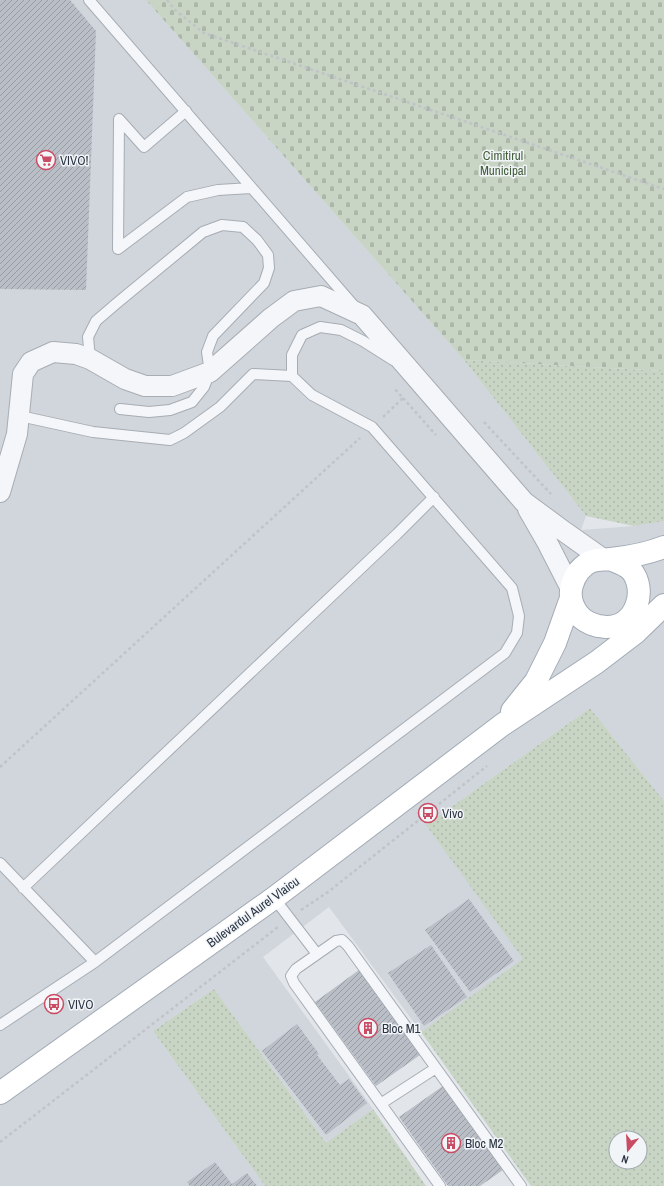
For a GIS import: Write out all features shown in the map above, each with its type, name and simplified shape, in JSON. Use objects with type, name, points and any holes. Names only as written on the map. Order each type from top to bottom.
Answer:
[{"type":"main road","name":"Bulevardul Aurel Vlaicu","points":[[502,725],[536,681],[555,643],[571,594],[574,578],[581,568],[591,562],[651,553],[664,547]]},
{"type":"main road","points":[[571,594],[575,609],[581,618],[591,624],[608,627],[619,624],[629,618],[639,600],[639,589],[636,578],[630,570],[621,563],[606,559]]},
{"type":"main road","points":[[639,600],[664,595]]},
{"type":"main road","name":"Bulevardul Aurel Vlaicu","points":[[0,1093],[274,898],[502,725],[598,662],[635,632],[664,605]]},
{"type":"main road","points":[[598,662],[608,627]]},
{"type":"street","points":[[0,492],[18,434],[23,374],[31,362],[53,352],[76,354],[90,359],[125,379],[145,386],[172,386],[210,372],[271,318],[294,301],[321,296],[362,315],[524,502],[547,542],[571,594]]},
{"type":"street","points":[[524,502],[562,530],[606,559]]},
{"type":"lane","points":[[89,0],[362,315]]},
{"type":"lane","points":[[186,112],[144,147],[119,119],[118,249],[187,197],[218,190],[251,188]]},
{"type":"lane","points":[[90,359],[88,337],[96,321],[203,232],[222,225],[243,227],[257,240],[268,255],[269,268],[264,283],[213,336],[207,352],[210,372],[204,387],[192,402],[170,410],[149,412],[120,409]]},
{"type":"lane","points":[[292,376],[292,355],[302,335],[320,327],[341,330],[363,341],[412,373]]},
{"type":"lane","points":[[0,1025],[95,962],[504,653],[517,634],[519,616],[512,588],[372,427],[312,395],[292,376],[253,374],[220,407],[184,433],[170,440],[93,432],[20,416]]},
{"type":"lane","points":[[23,888],[434,498]]},
{"type":"lane","points":[[0,863],[95,962]]},
{"type":"lane","points":[[274,898],[317,954]]},
{"type":"lane","points":[[440,1186],[382,1103],[294,983],[291,976],[296,969],[336,941],[342,940],[348,946],[521,1186]]},
{"type":"lane","points":[[382,1103],[436,1068]]},
{"type":"path","points":[[167,0],[175,10],[204,33],[664,189]]},
{"type":"path","points":[[0,767],[403,398],[394,388]]},
{"type":"path","points":[[484,421],[552,496]]},
{"type":"path","points":[[0,1142],[290,918],[328,892],[490,764]]},
{"type":"shaded area","points":[[0,0],[146,0],[464,360],[586,516],[581,530],[634,526],[664,521],[664,801],[590,708],[426,825],[524,959],[421,1032],[329,907],[263,957],[373,1109],[326,1143],[214,989],[153,1031],[265,1186],[0,1186]]},
{"type":"green space","name":"Cimitirul Municipal","points":[[146,0],[664,0],[664,371],[464,360]]},
{"type":"green space","points":[[464,360],[664,371],[664,521],[634,526],[586,516]]},
{"type":"green space","points":[[590,708],[664,801],[664,1186],[531,1186],[421,1032],[523,959],[426,825]]},
{"type":"green space","points":[[214,989],[326,1143],[373,1109],[426,1186],[265,1186],[153,1031]]},
{"type":"building","name":"VIVO!","points":[[0,0],[70,0],[96,31],[86,290],[0,289]]},
{"type":"building","points":[[469,899],[514,961],[470,992],[425,930]]},
{"type":"building","points":[[431,945],[467,997],[424,1026],[388,973]]},
{"type":"building","name":"Bloc M1","points":[[359,970],[420,1055],[376,1086],[315,1002]]},
{"type":"building","points":[[297,1024],[319,1054],[317,1055],[340,1085],[349,1079],[367,1103],[326,1135],[262,1051]]},
{"type":"building","name":"Bloc M2","points":[[443,1086],[503,1170],[480,1186],[448,1186],[399,1117]]},
{"type":"building","points":[[215,1162],[232,1184],[247,1173],[257,1186],[190,1186],[187,1182]]},
{"type":"place","name":"VIVO!","points":[[46,160]]},
{"type":"place","name":"Vivo","points":[[428,813]]},
{"type":"place","name":"VIVO","points":[[54,1004]]},
{"type":"place","name":"Bloc M1","points":[[368,1028]]},
{"type":"place","name":"Bloc M2","points":[[451,1143]]}]
